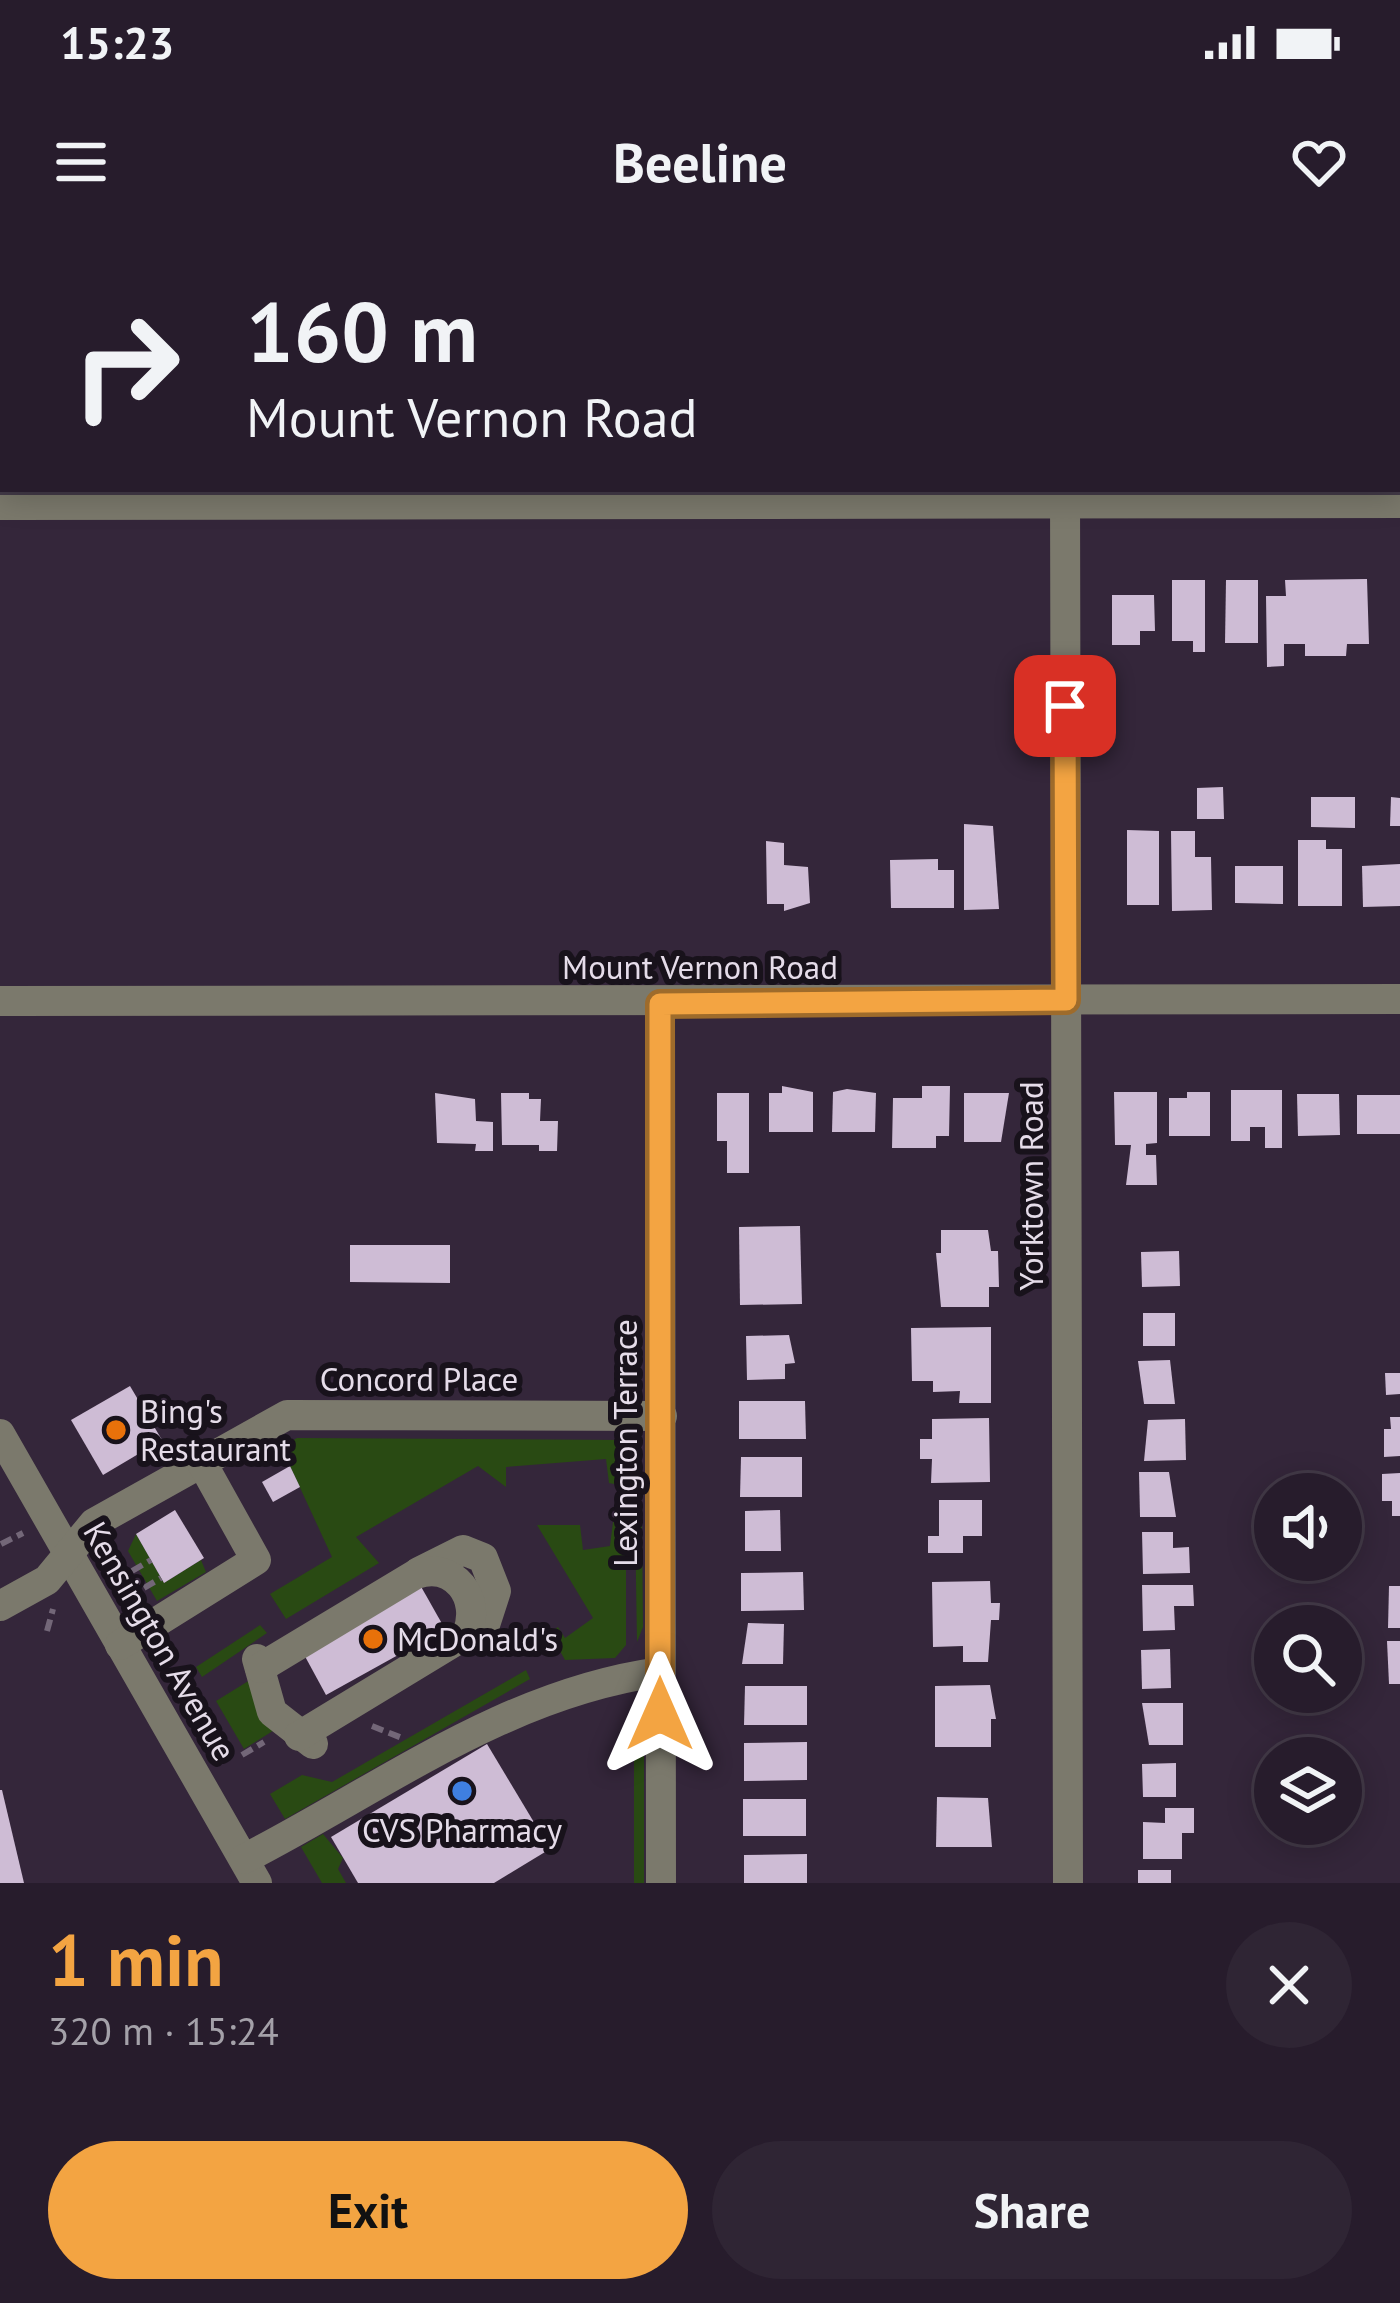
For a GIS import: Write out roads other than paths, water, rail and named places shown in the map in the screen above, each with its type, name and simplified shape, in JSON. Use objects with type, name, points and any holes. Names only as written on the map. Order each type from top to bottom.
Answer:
[{"type":"street","points":[[0,505],[1065,496],[1400,503]]},
{"type":"street","name":"Yorktown Road","points":[[1065,496],[1068,1883]]},
{"type":"street","name":"Mount Vernon Road","points":[[0,1000],[660,1004],[1400,999]]},
{"type":"street","name":"Lexington Terrace","points":[[660,1004],[661,1883]]},
{"type":"street","name":"Concord Place","points":[[10,1601],[47,1580],[94,1523],[287,1415],[662,1416]]},
{"type":"street","name":"Kensington Avenue","points":[[0,1434],[250,1871]]},
{"type":"street","points":[[120,1645],[256,1561],[202,1462]]},
{"type":"street","points":[[432,1569],[451,1573],[470,1598],[473,1620],[467,1634],[309,1742],[272,1712],[259,1664],[416,1574],[432,1569]]},
{"type":"street","points":[[250,1871],[468,1731],[568,1696],[660,1672]]},
{"type":"place","name":"Bing's Restaurant","points":[[116,1430]]},
{"type":"place","name":"McDonald's","points":[[373,1639]]},
{"type":"place","name":"CVS Pharmacy","points":[[462,1791]]}]
